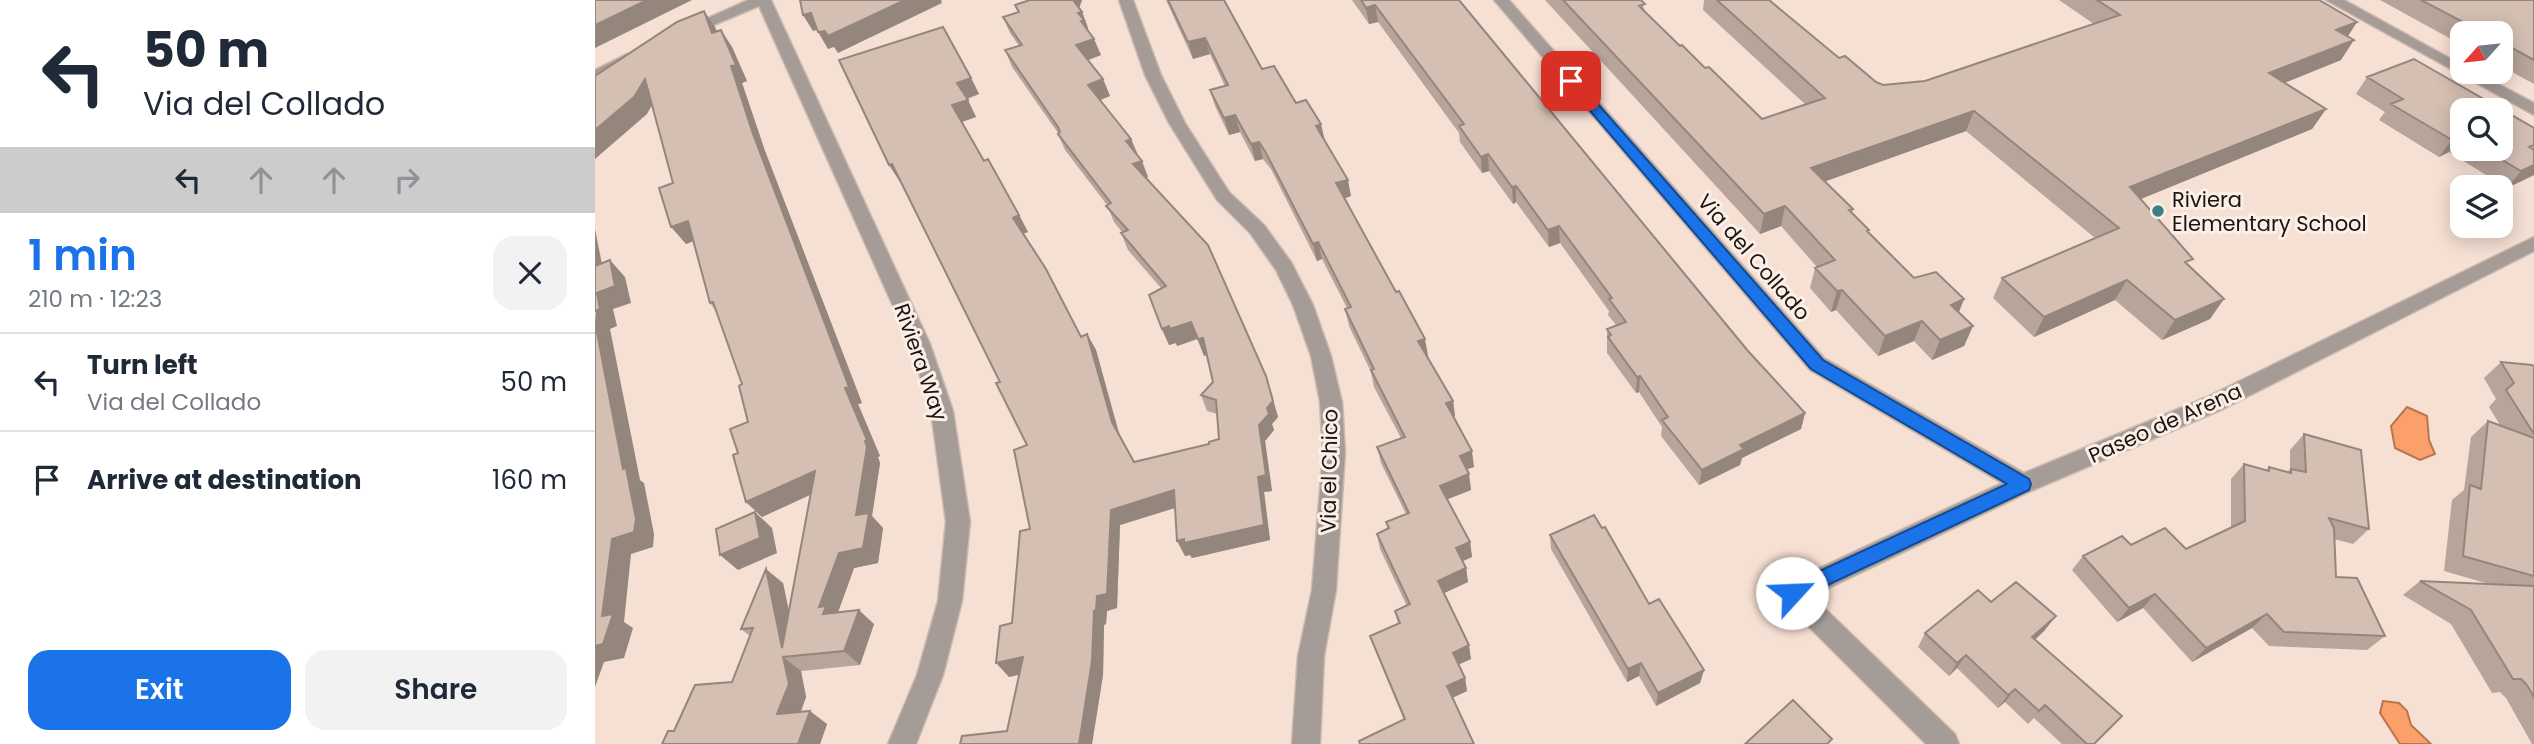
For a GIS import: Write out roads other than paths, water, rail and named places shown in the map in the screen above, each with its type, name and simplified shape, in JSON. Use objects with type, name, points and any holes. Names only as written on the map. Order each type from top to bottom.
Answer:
[{"type":"street","points":[[671,38],[763,0]]},
{"type":"street","name":"Riviera Way","points":[[763,0],[920,344],[942,411],[958,522],[950,601],[930,675],[902,744]]},
{"type":"street","name":"Via el Chico","points":[[1126,0],[1153,75],[1177,123],[1223,196],[1257,229],[1284,267],[1303,305],[1321,356],[1331,402],[1334,452],[1324,590],[1311,656],[1306,744]]},
{"type":"street","name":"Via del Collado","points":[[1501,0],[1817,364],[2022,484]]},
{"type":"street","points":[[2333,0],[2450,64]]},
{"type":"street","points":[[595,76],[640,52]]},
{"type":"street","points":[[2487,84],[2534,110]]},
{"type":"street","name":"Paseo de Arena","points":[[1945,744],[1792,593],[2022,484],[2215,403],[2534,243]]},
{"type":"place","name":"Riviera Elementary School","points":[[2158,211]]}]
